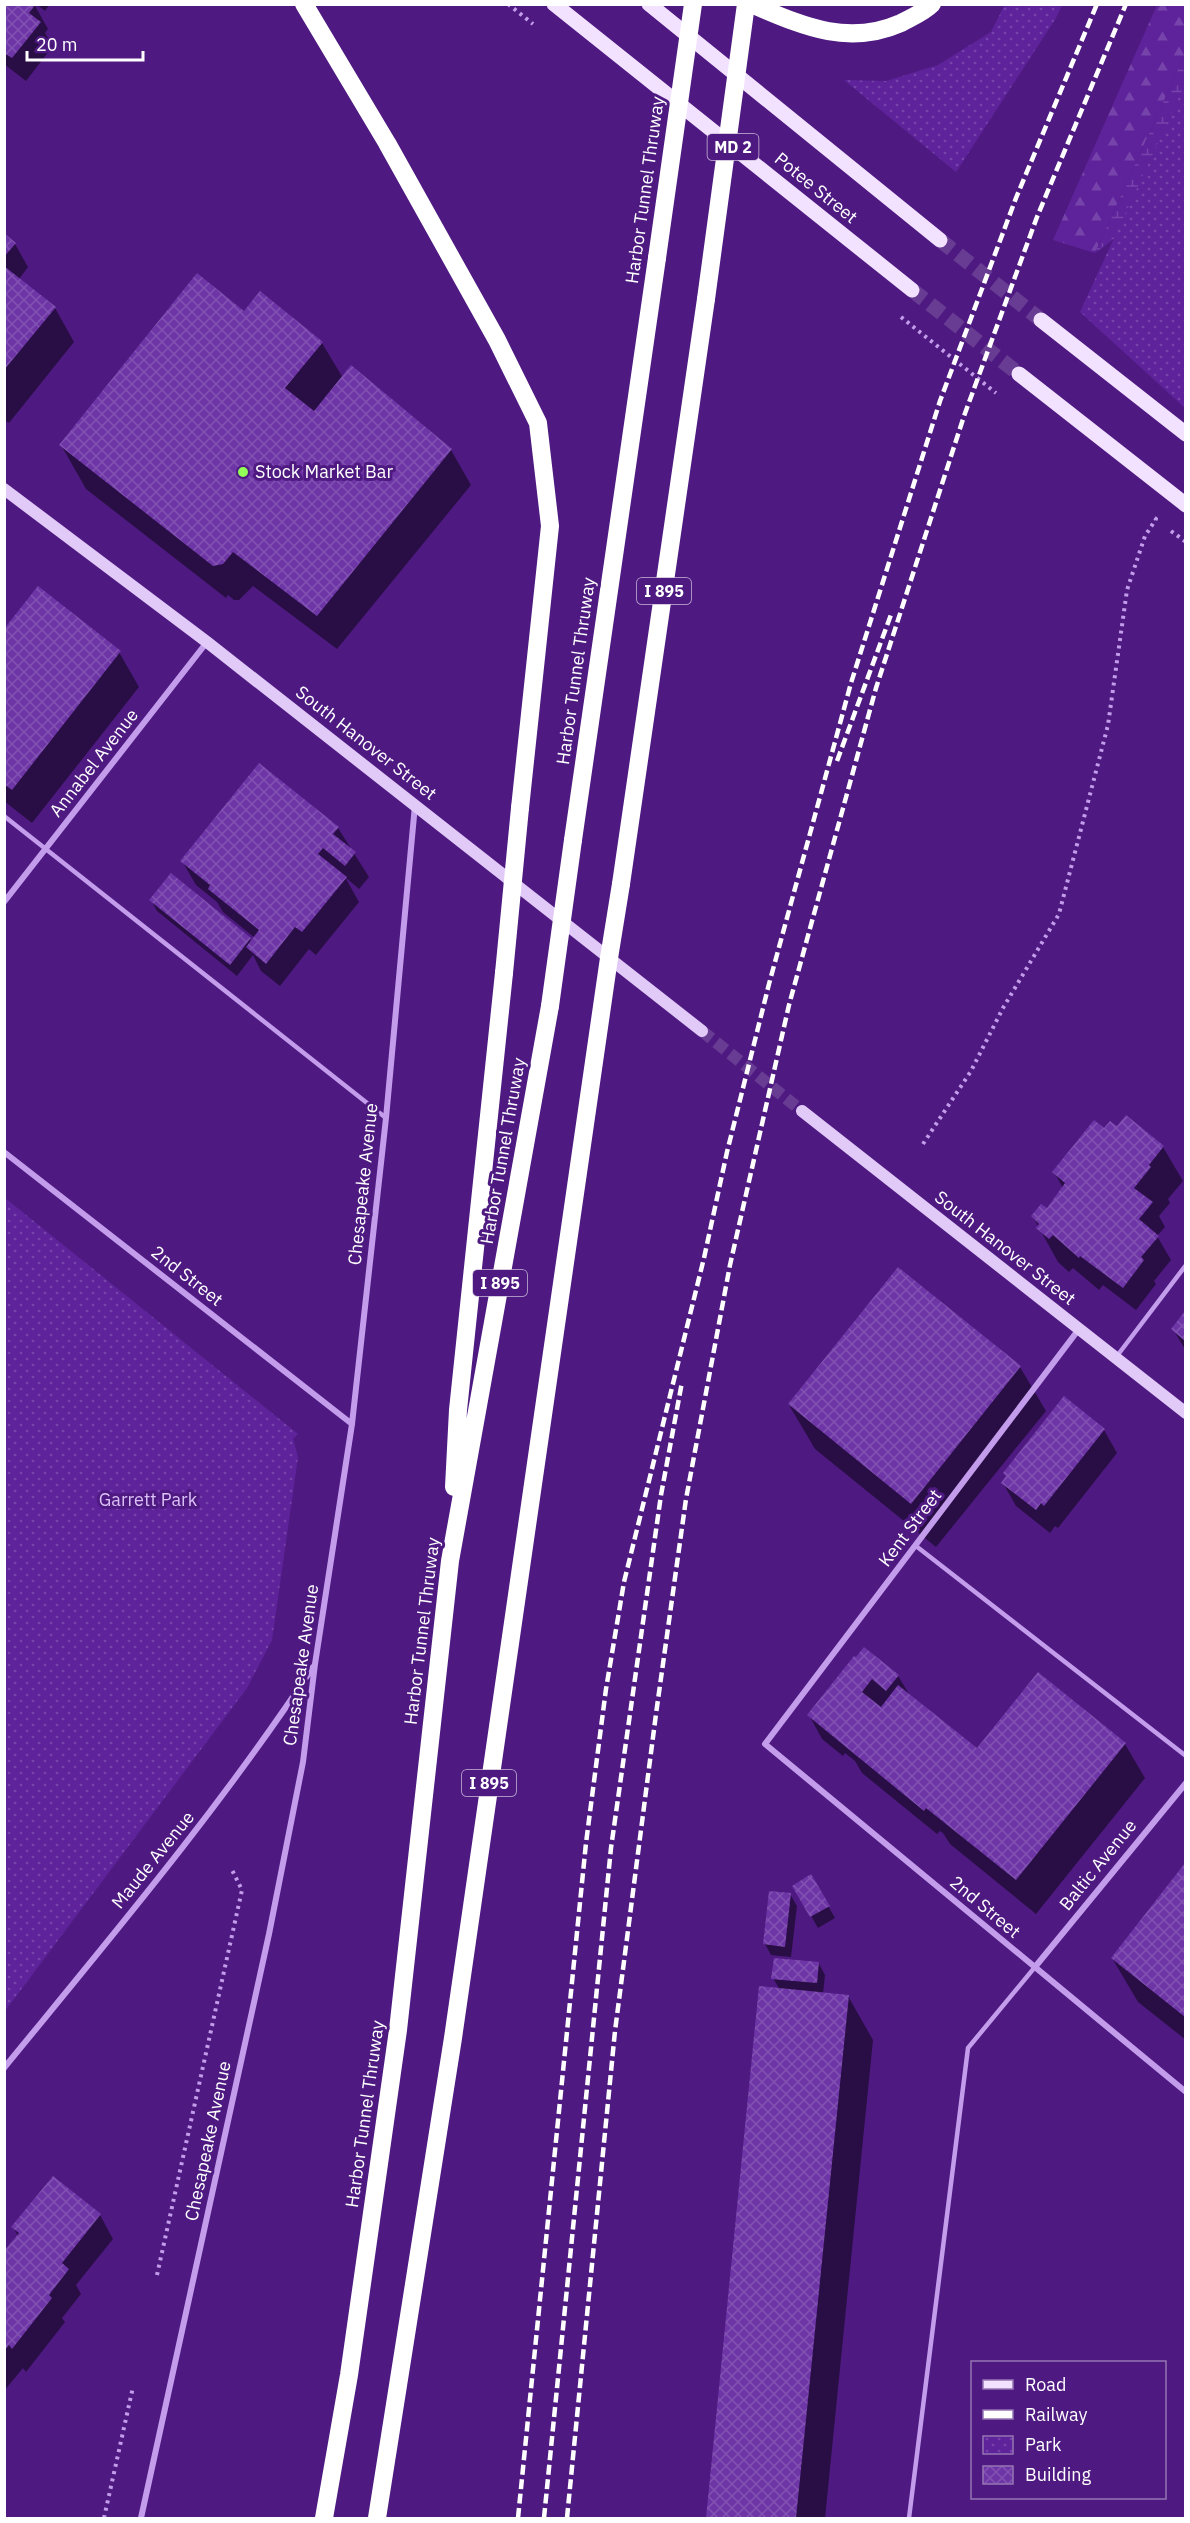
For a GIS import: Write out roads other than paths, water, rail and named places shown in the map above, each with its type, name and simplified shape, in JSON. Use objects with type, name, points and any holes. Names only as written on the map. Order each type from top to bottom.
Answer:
[{"type":"highway","points":[[304,4],[387,143],[491,329],[538,423],[550,526],[458,1410],[450,1561]]},
{"type":"highway","name":"Harbor Tunnel Thruway","points":[[324,2518],[349,2375],[398,2030],[450,1561],[550,1006],[693,4]]},
{"type":"highway","points":[[748,4],[808,28],[852,35],[886,29],[925,12],[932,4]]},
{"type":"highway","name":"I 895","points":[[377,2518],[454,2026],[748,4]]},
{"type":"main road","name":"Potee Street","points":[[554,4],[912,290]]},
{"type":"main road","name":"Potee Street","points":[[649,4],[940,240]]},
{"type":"main road","points":[[1041,320],[1185,434]]},
{"type":"main road","points":[[1019,374],[1185,505]]},
{"type":"main road","name":"South Hanover Street","points":[[4,489],[207,642],[702,1031]]},
{"type":"main road","name":"South Hanover Street","points":[[802,1111],[1185,1413]]},
{"type":"street","name":"Annabel Avenue","points":[[4,902],[207,642]]},
{"type":"street","name":"Chesapeake Avenue","points":[[141,2518],[269,1934],[303,1762],[315,1664],[352,1424],[386,1118],[415,804]]},
{"type":"street","name":"2nd Street","points":[[4,1152],[352,1424]]},
{"type":"street","name":"Kent Street","points":[[765,1744],[1079,1329]]},
{"type":"street","name":"Maude Avenue","points":[[4,2068],[208,1815],[269,1734],[315,1664]]},
{"type":"street","name":"2nd Street","points":[[765,1744],[1185,2092]]},
{"type":"street","name":"Baltic Avenue","points":[[1035,1967],[1185,1783]]},
{"type":"lane","points":[[4,816],[386,1118]]},
{"type":"lane","points":[[1116,1358],[1185,1265]]},
{"type":"lane","points":[[916,1546],[1185,1756]]},
{"type":"lane","points":[[909,2518],[968,2048],[1035,1967]]},
{"type":"tunnel","points":[[940,240],[1041,320]]},
{"type":"tunnel","points":[[912,290],[1019,374]]},
{"type":"tunnel","points":[[702,1031],[802,1111]]},
{"type":"railway","points":[[518,2518],[586,1843],[606,1689],[624,1582],[769,984],[851,683],[940,401],[1016,198],[1097,4]]},
{"type":"railway","points":[[567,2518],[615,2031],[656,1714],[686,1499],[730,1265],[789,1005],[876,688],[964,416],[1037,217],[1126,4]]},
{"type":"railway","points":[[837,761],[892,612]]},
{"type":"railway","points":[[544,2518],[611,1848],[661,1495],[682,1382]]},
{"type":"place","name":"Stock Market Bar","points":[[243,472]]},
{"type":"park label","name":"Garrett Park","points":[[148,1500]]}]
